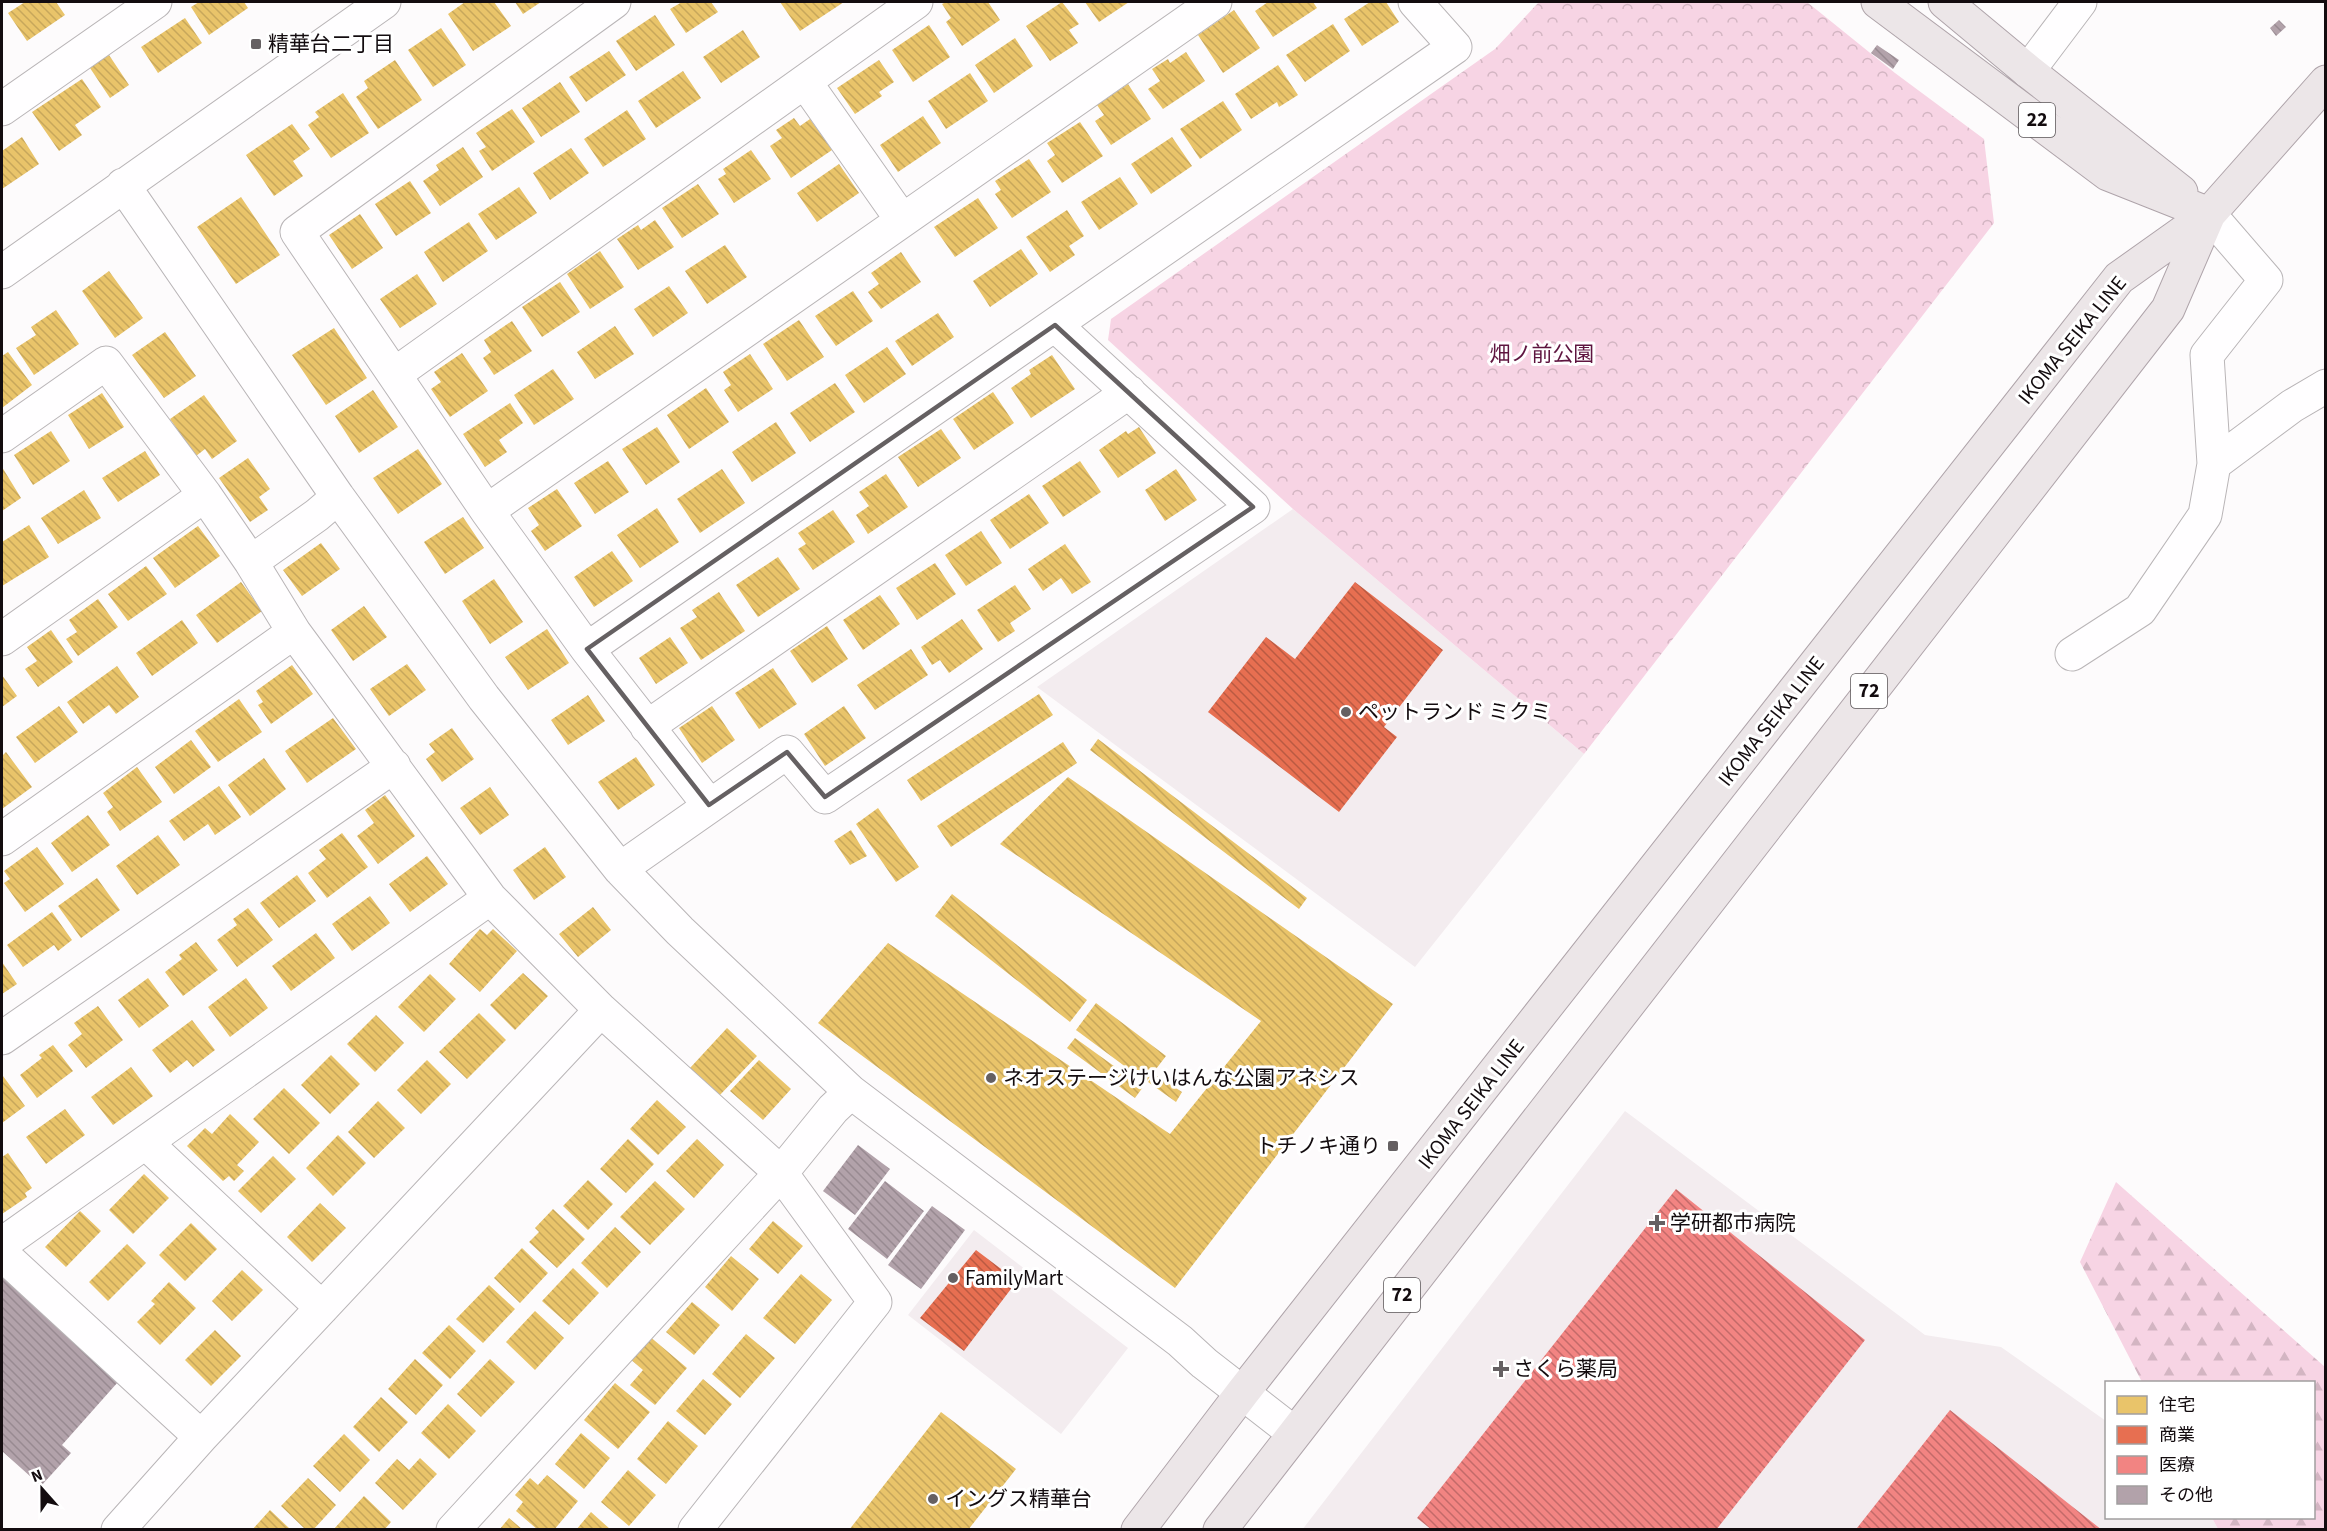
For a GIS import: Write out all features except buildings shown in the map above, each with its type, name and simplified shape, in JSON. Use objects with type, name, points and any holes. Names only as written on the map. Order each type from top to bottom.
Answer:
[{"type":"main road","name":"22","points":[[1878,2],[2108,174],[2209,214]]},
{"type":"main road","name":"22","points":[[1945,2],[2028,71],[2209,214]]},
{"type":"main road","points":[[2209,214],[2325,82]]},
{"type":"main road","name":"IKOMA SEIKA LINE","points":[[1138,1530],[1243,1392],[2119,278],[2209,214]]},
{"type":"main road","name":"72","points":[[1220,1530],[2168,309],[2209,214]]},
{"type":"street","points":[[2,109],[155,2]]},
{"type":"street","points":[[2,272],[384,2]]},
{"type":"street","points":[[614,2],[297,232],[487,511],[587,649],[710,805]]},
{"type":"street","points":[[395,374],[916,2]]},
{"type":"street","points":[[487,511],[1215,2]]},
{"type":"street","points":[[587,649],[1455,47],[1415,2]]},
{"type":"street","points":[[2028,71],[2080,2]]},
{"type":"street","points":[[805,82],[902,220]]},
{"type":"street","points":[[123,185],[338,497],[484,698],[620,869],[680,931],[850,1092],[1180,1341],[1204,1363],[1294,1433]]},
{"type":"street","points":[[2072,654],[2140,610],[2205,515],[2214,464],[2207,355],[2266,280],[2209,214]]},
{"type":"street","points":[[620,869],[787,752],[825,797],[1253,507],[1055,325]]},
{"type":"street","points":[[2,436],[106,363],[205,495],[251,562],[294,632],[490,898],[601,1010],[781,1173],[875,1302],[695,1530]]},
{"type":"street","points":[[2214,464],[2292,406],[2325,386]]},
{"type":"street","points":[[647,728],[1129,392]]},
{"type":"street","points":[[2,639],[205,495]]},
{"type":"street","points":[[251,562],[317,515],[338,497]]},
{"type":"street","points":[[2,839],[294,632]]},
{"type":"street","points":[[2,1038],[394,766]]},
{"type":"street","points":[[2,1244],[490,898]]},
{"type":"street","points":[[118,1530],[201,1437],[601,1010]]},
{"type":"street","points":[[453,1530],[781,1173],[833,1109],[850,1092]]},
{"type":"street","points":[[146,1143],[322,1308]]},
{"type":"street","points":[[2,1254],[201,1437]]},
{"type":"highlighted area","points":[[1055,325],[1253,507],[825,797],[787,752],[709,805],[587,649]]},
{"type":"shaded area","points":[[1293,509],[1584,754],[1415,967],[1037,687]]},
{"type":"shaded area","name":"学研都市病院","points":[[1625,1111],[1925,1335],[2001,1347],[2105,1420],[2105,1519],[2213,1519],[2218,1529],[1302,1530]]},
{"type":"shaded area","points":[[974,1230],[1128,1348],[1061,1434],[908,1315]]},
{"type":"green space","name":"畑ノ前公園","points":[[1539,2],[1807,2],[1895,73],[1984,139],[1994,223],[1584,754],[1293,509],[1108,340],[1111,319],[1495,49]]},
{"type":"green space","points":[[2116,1182],[2325,1367],[2325,1529],[2218,1529],[2213,1519],[2315,1519],[2315,1381],[2141,1381],[2080,1262]]},
{"type":"place","name":"精華台二丁目","points":[[256,44]]},
{"type":"place","name":"ペットランド ミクミ","points":[[1346,712]]},
{"type":"place","name":"ネオステージけいはんな公園アネシス","points":[[991,1078]]},
{"type":"place","name":"トチノキ通り","points":[[1393,1146]]},
{"type":"place","name":"学研都市病院","points":[[1657,1223]]},
{"type":"place","name":"FamilyMart","points":[[953,1278]]},
{"type":"place","name":"さくら薬局","points":[[1501,1369]]},
{"type":"place","name":"イングス精華台","points":[[933,1499]]}]
